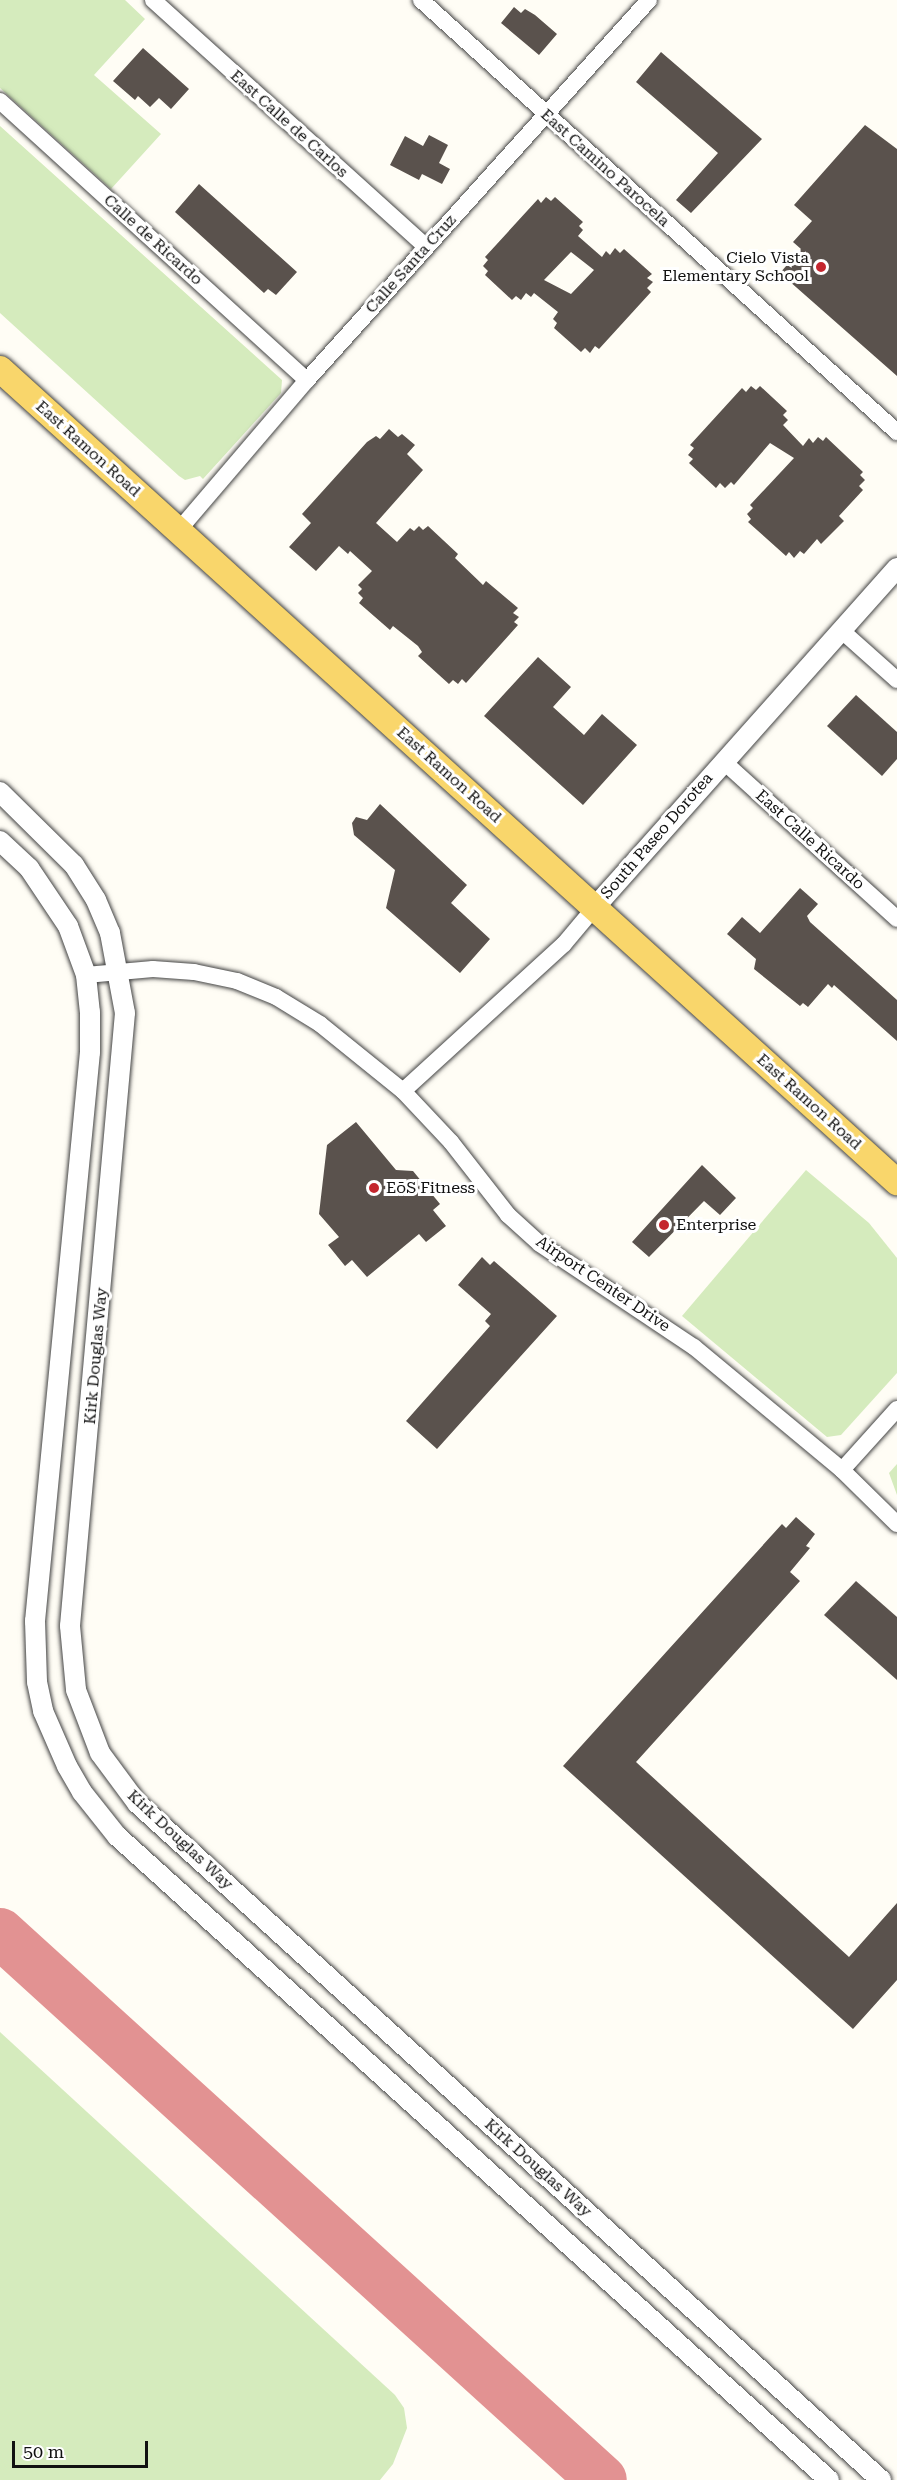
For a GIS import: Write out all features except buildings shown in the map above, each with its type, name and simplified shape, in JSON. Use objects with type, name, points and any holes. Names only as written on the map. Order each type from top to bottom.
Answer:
[{"type":"main road","name":"East Ramon Road","points":[[0,369],[897,1182]]},
{"type":"street","name":"East Calle de Carlos","points":[[153,0],[426,248]]},
{"type":"street","name":"East Camino Parocela","points":[[421,0],[897,432]]},
{"type":"street","name":"Calle Santa Cruz","points":[[178,531],[306,380],[649,0]]},
{"type":"street","name":"Calle de Ricardo","points":[[0,100],[306,380]]},
{"type":"street","name":"South Paseo Dorotea","points":[[402,1091],[564,944],[723,761],[897,568]]},
{"type":"street","points":[[841,630],[897,680]]},
{"type":"street","name":"East Calle Ricardo","points":[[723,761],[897,919]]},
{"type":"street","name":"Kirk Douglas Way","points":[[0,792],[74,865],[110,933],[119,971],[125,1013],[123,1072],[70,1626],[76,1690],[100,1753],[136,1803],[881,2480]]},
{"type":"street","points":[[0,841],[49,894],[68,926],[86,975],[90,1052],[35,1621],[39,1692],[67,1766],[117,1836],[829,2480]]},
{"type":"street","name":"Airport Center Drive","points":[[86,975],[119,971],[194,972],[237,981],[276,997],[320,1024],[402,1091],[452,1142],[508,1215],[540,1244],[686,1341],[842,1470],[897,1524]]},
{"type":"street","points":[[842,1470],[897,1409]]},
{"type":"green space","points":[[0,0],[125,0],[145,19],[94,75],[161,134],[111,189],[0,88]]},
{"type":"green space","points":[[0,126],[282,380],[281,393],[203,479],[200,476],[185,480],[179,476],[0,313]]},
{"type":"green space","points":[[806,1170],[869,1223],[897,1258],[897,1373],[841,1435],[827,1437],[682,1316]]},
{"type":"green space","points":[[897,1464],[897,1495],[889,1473]]},
{"type":"green space","points":[[0,2032],[395,2395],[404,2408],[407,2428],[393,2464],[380,2480],[0,2480]]},
{"type":"taxiway","points":[[0,1933],[602,2480]]},
{"type":"place","name":"Cielo Vista Elementary School","points":[[821,267]]},
{"type":"place","name":"EōS Fitness","points":[[374,1188]]},
{"type":"place","name":"Enterprise","points":[[664,1225]]}]
